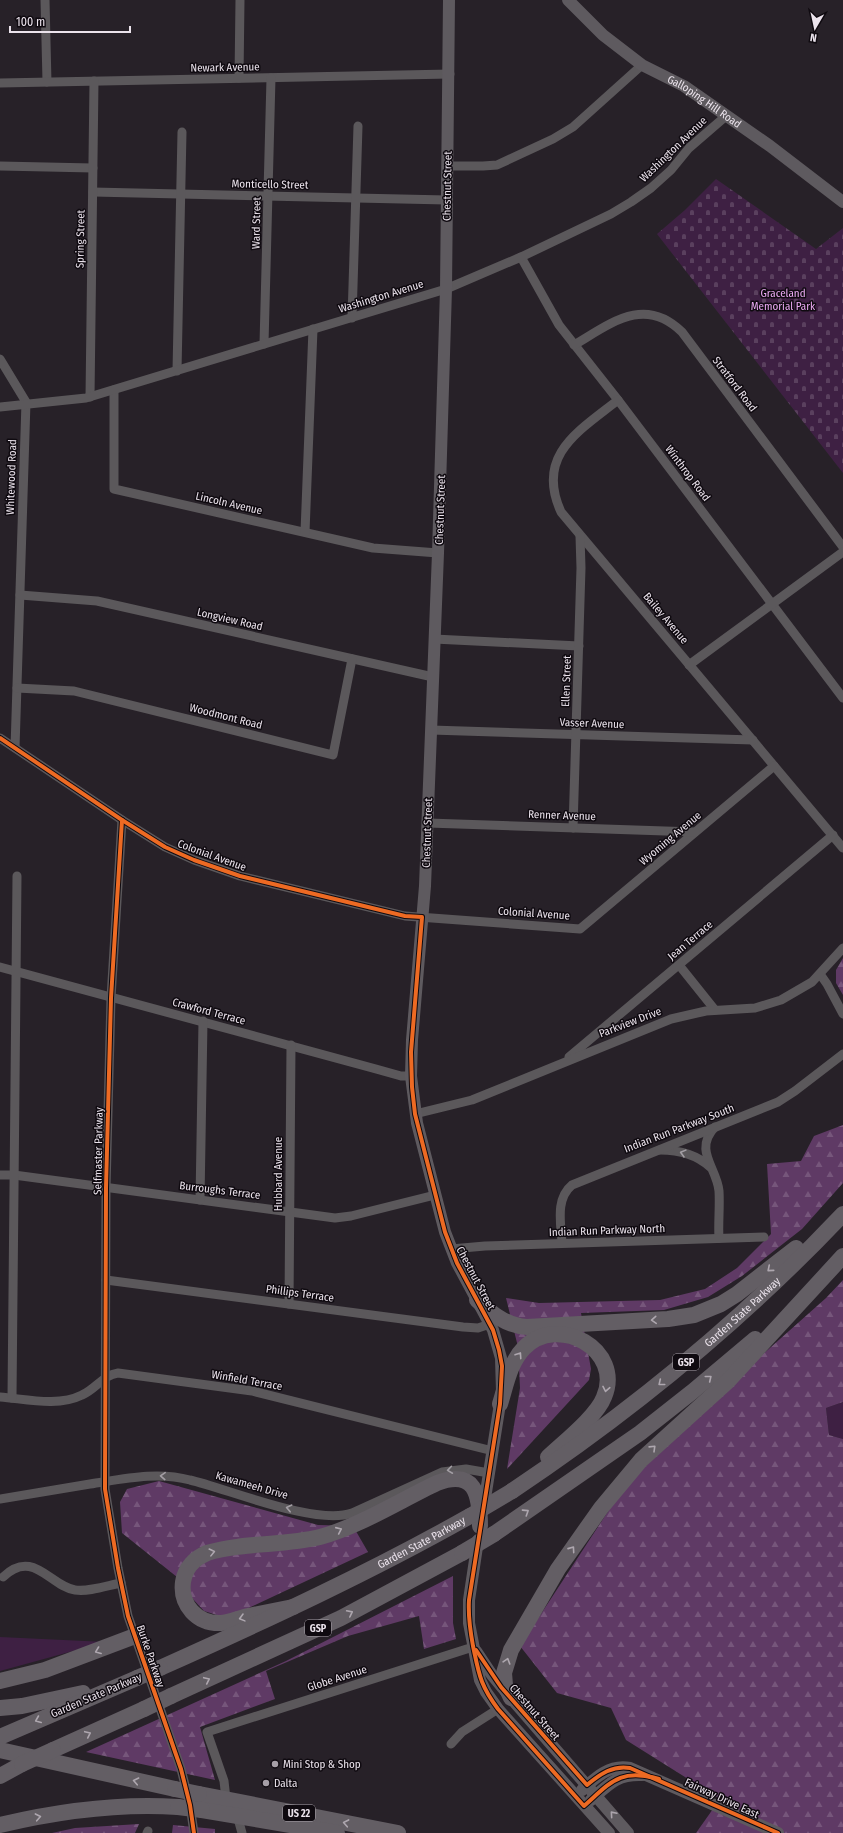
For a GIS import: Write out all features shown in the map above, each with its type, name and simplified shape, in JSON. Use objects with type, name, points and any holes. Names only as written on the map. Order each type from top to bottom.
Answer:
[{"type":"highway","points":[[477,1300],[494,1315],[506,1322],[527,1327],[668,1319],[694,1315],[721,1304],[744,1290],[843,1208]]},
{"type":"highway","name":"Garden State Parkway","points":[[0,1737],[160,1668],[475,1521],[512,1491],[600,1430],[678,1369],[762,1293],[843,1214]]},
{"type":"highway","points":[[511,1698],[505,1685],[504,1674],[510,1650],[558,1570],[601,1508],[641,1460],[663,1438],[704,1404],[736,1372],[843,1256]]},
{"type":"highway","name":"GSP","points":[[0,1775],[341,1618],[462,1554],[599,1463],[668,1411],[759,1336],[843,1256]]},
{"type":"highway","points":[[490,1324],[517,1334],[555,1334],[569,1335],[579,1338],[594,1349],[603,1361],[608,1383],[602,1402],[595,1411],[512,1491]]},
{"type":"highway","points":[[500,1404],[512,1369],[520,1352],[535,1340],[555,1334]]},
{"type":"highway","points":[[293,1607],[225,1622],[207,1621],[196,1616],[187,1606],[183,1596],[184,1578],[194,1561],[207,1553],[309,1539],[326,1535],[437,1483],[450,1479],[466,1480],[474,1488],[480,1505],[475,1521]]},
{"type":"highway","points":[[0,1681],[52,1668],[135,1636]]},
{"type":"highway","points":[[0,1708],[33,1704],[131,1680]]},
{"type":"highway","name":"US 22","points":[[0,1750],[175,1789],[201,1802],[236,1815],[337,1833]]},
{"type":"highway","name":"US 22","points":[[0,1825],[50,1814],[94,1808],[136,1806],[178,1807],[226,1799],[398,1833]]},
{"type":"highway","points":[[261,1833],[268,1829],[285,1824]]},
{"type":"main road","name":"Chestnut Street","points":[[449,0],[450,74],[446,289],[438,553],[432,677],[428,823],[412,1040],[411,1076],[415,1114],[435,1195],[451,1249],[490,1324],[498,1343],[501,1358],[502,1384],[500,1404],[489,1473],[475,1521],[468,1606],[469,1623],[480,1680],[486,1692],[498,1709],[608,1833]]},
{"type":"main road","name":"Galloping Hill Road","points":[[568,0],[603,35],[642,65],[684,86],[770,146],[843,202]]},
{"type":"main road","name":"Chestnut Street","points":[[474,1647],[492,1675],[511,1698],[628,1833]]},
{"type":"main road","name":"Fairway Drive East","points":[[575,1796],[600,1775],[621,1766],[635,1769],[659,1779],[724,1810],[778,1833]]},
{"type":"main road","name":"Fairway Drive East","points":[[584,1806],[615,1779],[624,1776],[644,1775],[659,1779]]},
{"type":"street","points":[[45,0],[47,82]]},
{"type":"street","points":[[239,78],[240,0]]},
{"type":"street","points":[[448,166],[497,165],[552,139],[573,127],[642,65]]},
{"type":"street","name":"Newark Avenue","points":[[0,83],[450,74]]},
{"type":"street","name":"Ward Street","points":[[264,344],[271,78]]},
{"type":"street","name":"Spring Street","points":[[90,396],[94,81]]},
{"type":"street","name":"Washington Avenue","points":[[0,407],[90,396],[114,390],[446,289],[521,257],[611,214],[631,202],[651,188],[671,170],[689,148],[726,116]]},
{"type":"street","points":[[352,318],[358,126]]},
{"type":"street","points":[[176,371],[182,132]]},
{"type":"street","points":[[0,166],[93,168]]},
{"type":"street","name":"Monticello Street","points":[[93,192],[447,200]]},
{"type":"street","name":"Winthrop Road","points":[[521,257],[559,326],[618,400],[843,698]]},
{"type":"street","name":"Stratford Road","points":[[574,345],[629,315],[650,314],[670,322],[682,332],[843,547]]},
{"type":"street","points":[[305,532],[313,329]]},
{"type":"street","points":[[0,359],[26,404]]},
{"type":"street","name":"Lincoln Avenue","points":[[114,390],[114,489],[373,548],[438,553]]},
{"type":"street","name":"Bailey Avenue","points":[[618,400],[567,442],[555,464],[552,482],[556,500],[564,517],[843,848]]},
{"type":"street","name":"Whitewood Road","points":[[15,748],[26,404]]},
{"type":"street","name":"Ellen Street","points":[[573,828],[579,646],[580,536]]},
{"type":"street","points":[[690,665],[843,552]]},
{"type":"street","name":"Longview Road","points":[[20,595],[97,602],[432,677]]},
{"type":"street","points":[[434,639],[579,646]]},
{"type":"street","name":"Woodmont Road","points":[[17,688],[74,691],[333,755],[352,659]]},
{"type":"street","name":"Vasser Avenue","points":[[431,730],[753,740]]},
{"type":"street","name":"Colonial Avenue","points":[[0,738],[122,820],[180,854],[240,876],[405,916],[580,928]]},
{"type":"street","name":"Wyoming Avenue","points":[[580,928],[774,766]]},
{"type":"street","name":"Selfmaster Parkway","points":[[104,1482],[106,1377],[106,1188],[110,998],[122,820]]},
{"type":"street","name":"Renner Avenue","points":[[428,823],[695,832]]},
{"type":"street","name":"Jean Terrace","points":[[562,1062],[833,835]]},
{"type":"street","points":[[12,1398],[17,876]]},
{"type":"street","name":"Parkview Drive","points":[[415,1114],[467,1102],[662,1022],[715,1010],[748,1009],[775,1002],[800,990],[820,974],[843,948]]},
{"type":"street","points":[[679,965],[715,1010]]},
{"type":"street","name":"Crawford Terrace","points":[[0,967],[390,1073],[411,1076]]},
{"type":"street","points":[[820,974],[828,984],[843,1014]]},
{"type":"street","points":[[200,1200],[203,1021]]},
{"type":"street","name":"Hubbard Avenue","points":[[289,1304],[291,1045]]},
{"type":"street","name":"Indian Run Parkway South","points":[[562,1243],[561,1205],[569,1188],[582,1180],[652,1151],[778,1102],[843,1054]]},
{"type":"street","points":[[715,1127],[710,1133],[706,1153],[710,1167],[719,1186],[719,1238]]},
{"type":"street","points":[[652,1151],[666,1150],[686,1154],[697,1158],[710,1167]]},
{"type":"street","name":"Burroughs Terrace","points":[[0,1175],[14,1175],[290,1212],[341,1217],[435,1195]]},
{"type":"street","name":"Indian Run Parkway North","points":[[451,1249],[481,1246],[764,1237]]},
{"type":"street","name":"Phillips Terrace","points":[[106,1280],[463,1328],[478,1328],[490,1324]]},
{"type":"street","name":"Winfield Terrace","points":[[106,1377],[118,1373],[252,1391],[493,1451]]},
{"type":"street","points":[[0,1397],[66,1400],[78,1397],[94,1389],[106,1377]]},
{"type":"street","name":"Kawameeh Drive","points":[[0,1499],[151,1476],[174,1477],[190,1480],[279,1506],[316,1515],[336,1517],[352,1513],[442,1472],[466,1469],[489,1473]]},
{"type":"street","name":"Burke Parkway","points":[[104,1482],[106,1503],[120,1583],[135,1636],[181,1769],[190,1805],[194,1833]]},
{"type":"street","points":[[3,1577],[12,1570],[29,1567],[45,1572],[62,1585],[76,1590],[120,1583]]},
{"type":"street","name":"Globe Avenue","points":[[226,1799],[224,1781],[207,1732],[474,1647]]},
{"type":"street","points":[[451,1744],[462,1732],[498,1709]]},
{"type":"street","points":[[236,1815],[242,1833]]},
{"type":"green space","name":"Graceland Memorial Park","points":[[716,179],[816,249],[843,228],[843,473],[657,234],[685,210]]},
{"type":"green space","points":[[843,958],[843,995],[836,983],[836,970]]},
{"type":"green space","points":[[843,1125],[843,1183],[802,1229],[742,1276],[708,1297],[664,1310],[581,1313],[591,1369],[589,1380],[507,1469],[520,1388],[518,1347],[506,1298],[539,1303],[660,1300],[705,1289],[737,1268],[771,1234],[767,1164],[801,1161],[814,1136]]},
{"type":"green space","points":[[843,1280],[843,1402],[826,1408],[829,1435],[843,1439],[843,1833],[696,1833],[720,1799],[626,1740],[611,1708],[557,1693],[520,1646],[624,1487],[743,1372],[826,1298]]},
{"type":"green space","points":[[843,1402],[843,1439],[829,1435],[826,1408]]},
{"type":"green space","points":[[159,1481],[318,1525],[353,1526],[368,1552],[236,1614],[220,1616],[204,1611],[192,1598],[177,1577],[122,1533],[120,1502],[127,1489]]},
{"type":"green space","points":[[453,1576],[453,1623],[456,1639],[424,1649],[419,1616],[348,1636],[266,1671],[275,1699],[200,1727],[215,1780],[86,1752],[286,1661]]},
{"type":"green space","points":[[0,1637],[106,1642],[0,1671]]},
{"type":"green space","points":[[139,1824],[135,1833],[52,1833],[75,1828]]},
{"type":"green space","points":[[173,1825],[215,1829],[215,1833],[172,1833]]},
{"type":"cycle path","points":[[0,738],[122,820],[165,847],[194,860],[240,876],[405,916],[422,917],[411,1052],[412,1087],[415,1114],[445,1232],[457,1263],[493,1330],[502,1366],[500,1404],[469,1600],[470,1629],[479,1672],[487,1693],[498,1709],[584,1806],[609,1784],[625,1776],[635,1775],[659,1779]]},
{"type":"cycle path","points":[[122,820],[111,998],[106,1188],[105,1489],[118,1568],[128,1616],[181,1769],[190,1805],[194,1833]]},
{"type":"cycle path","points":[[476,1650],[501,1687],[587,1785],[597,1777],[612,1769],[624,1767],[630,1768],[778,1833]]},
{"type":"place","name":"Mini Stop & Shop","points":[[275,1764]]},
{"type":"place","name":"Dalta","points":[[266,1783]]}]
